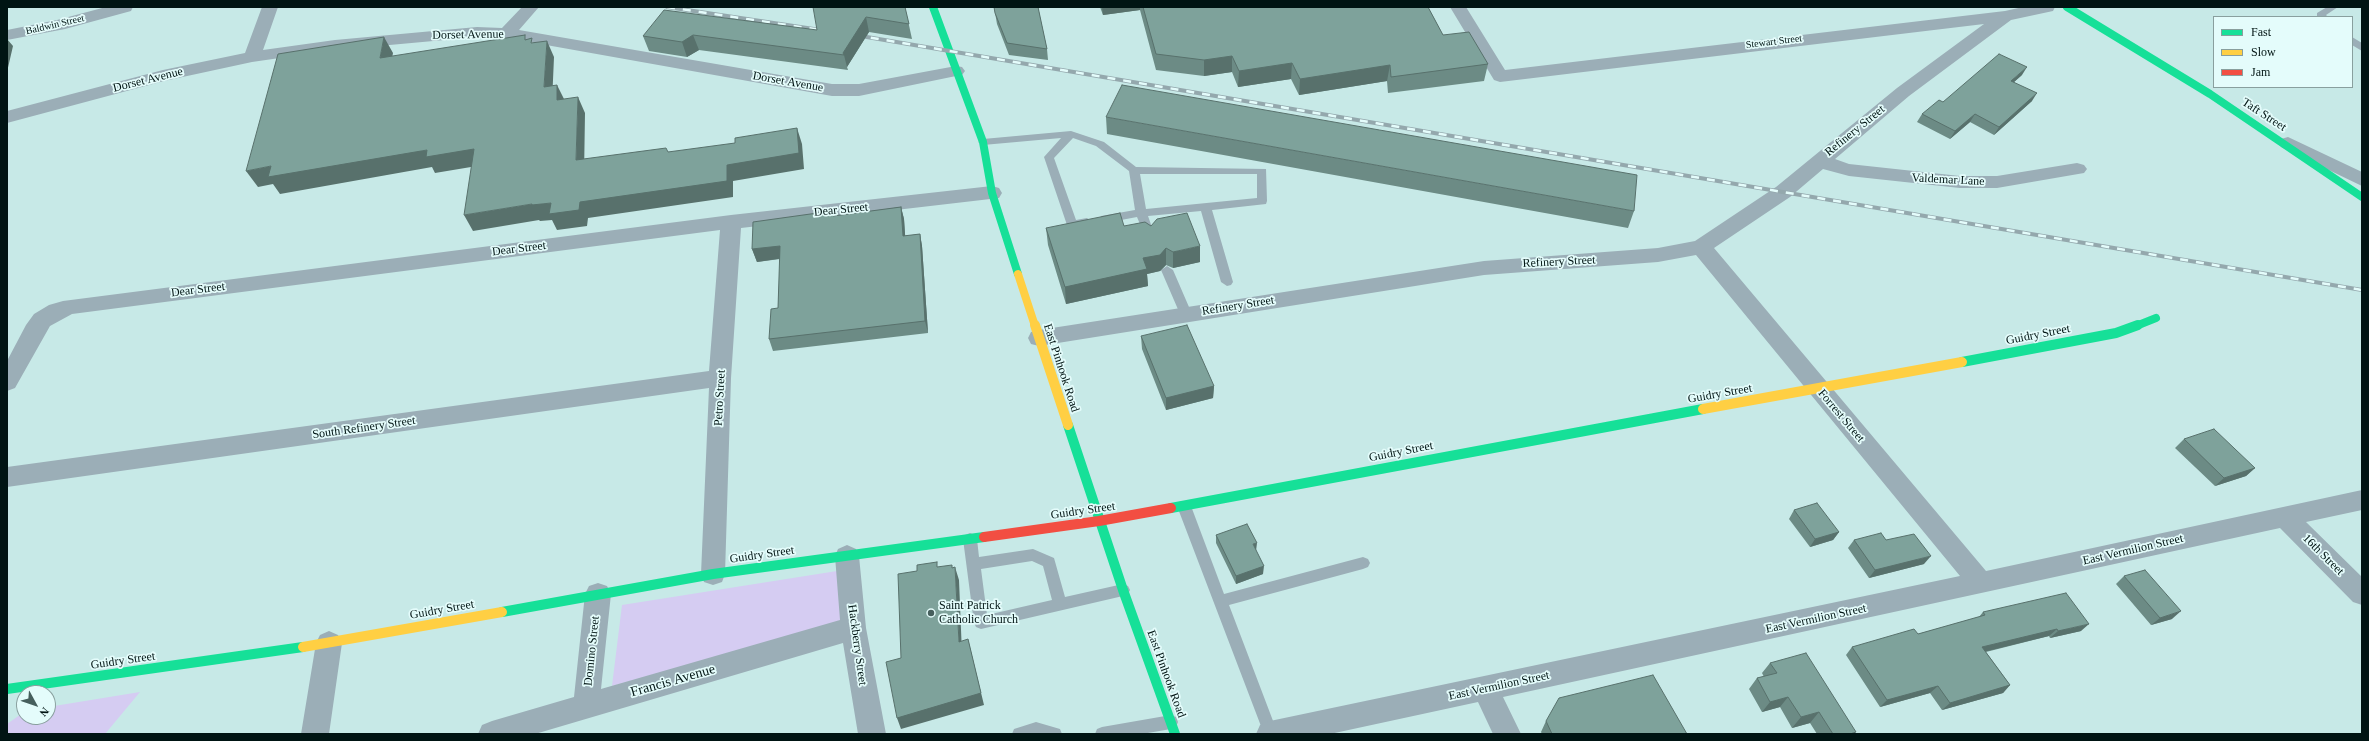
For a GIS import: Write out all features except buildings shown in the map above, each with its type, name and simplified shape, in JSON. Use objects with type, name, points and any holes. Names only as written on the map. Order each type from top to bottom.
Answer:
[{"type":"street","name":"Baldwin Street","points":[[7,35],[59,25],[125,7]]},
{"type":"street","points":[[252,57],[270,7]]},
{"type":"street","points":[[506,34],[531,7]]},
{"type":"street","name":"East Pinhook Road","points":[[933,7],[983,142],[992,193],[1099,521],[1173,728]]},
{"type":"street","name":"Stewart Street","points":[[1458,7],[1500,76],[2005,16],[2047,7]]},
{"type":"street","name":"Taft Street","points":[[2067,7],[2155,59],[2273,135],[2362,197]]},
{"type":"street","name":"Refinery Street","points":[[1039,338],[1484,268],[1658,255],[1701,247],[1783,192],[1820,159],[1903,92],[2005,16]]},
{"type":"street","name":"Dorset Avenue","points":[[7,117],[163,76],[252,57],[335,45],[444,34],[506,34],[832,90],[859,90],[956,71]]},
{"type":"street","points":[[2273,135],[2362,180]]},
{"type":"street","name":"Valdemar Lane","points":[[1820,159],[1833,166],[1849,170],[1960,182],[1997,182],[2077,169]]},
{"type":"street","name":"Dear Street","points":[[7,382],[34,331],[49,315],[70,306],[731,222],[992,193]]},
{"type":"street","name":"Petro Street","points":[[713,574],[720,378],[731,222]]},
{"type":"street","name":"Forrest Street","points":[[1701,247],[1981,583]]},
{"type":"street","name":"Guidry Street","points":[[7,689],[329,643],[713,574],[1099,521],[2116,333],[2156,318]]},
{"type":"street","name":"South Refinery Street","points":[[7,477],[720,378]]},
{"type":"street","name":"East Vermilion Street","points":[[1271,734],[1981,583],[2362,500]]},
{"type":"street","name":"16th Street","points":[[2285,517],[2362,594]]},
{"type":"street","name":"Hackberry Street","points":[[847,556],[853,628],[872,734]]},
{"type":"street","name":"Domino Street","points":[[586,707],[598,594]]},
{"type":"street","name":"Francis Avenue","points":[[492,734],[853,628]]},
{"type":"street","points":[[315,734],[329,643]]},
{"type":"street","points":[[1485,689],[1507,734]]},
{"type":"lane","points":[[2321,16],[2320,15],[2333,7]]},
{"type":"lane","points":[[2353,41],[2362,48]]},
{"type":"lane","points":[[983,142],[1071,134],[1100,144],[1134,170],[1262,171],[1262,201],[1206,208],[1141,213],[1072,225],[1048,157],[1071,134]]},
{"type":"lane","points":[[1134,170],[1141,213],[1151,237]]},
{"type":"lane","points":[[1206,208],[1226,282]]},
{"type":"lane","points":[[1167,270],[1186,314]]},
{"type":"lane","points":[[1184,506],[1271,734]]},
{"type":"lane","points":[[970,539],[972,564],[981,623],[1060,606],[1123,590]]},
{"type":"lane","points":[[972,564],[1033,555],[1049,562],[1060,606]]},
{"type":"lane","points":[[1220,601],[1362,563]]},
{"type":"lane","points":[[1102,734],[1173,728]]},
{"type":"lane","points":[[1019,734],[1036,729],[1055,734]]},
{"type":"shaded area","points":[[837,571],[843,622],[612,686],[622,605]]},
{"type":"shaded area","points":[[140,692],[105,734],[7,734],[7,724],[16,718],[16,725],[56,725],[56,706]]},
{"type":"railway","points":[[667,7],[827,31]]},
{"type":"railway","points":[[855,35],[2362,290]]},
{"type":"traffic: fast","points":[[933,7],[983,142],[992,193],[1018,274]]},
{"type":"traffic: fast","points":[[2067,7],[2210,94],[2362,197]]},
{"type":"traffic: fast","points":[[1962,362],[2116,333],[2156,318]]},
{"type":"traffic: fast","points":[[1171,508],[1703,409]]},
{"type":"traffic: fast","points":[[1068,425],[1123,590],[1175,734]]},
{"type":"traffic: fast","points":[[502,612],[713,574],[984,537]]},
{"type":"traffic: fast","points":[[7,689],[303,647]]},
{"type":"traffic: slow","points":[[1018,274],[1068,425]]},
{"type":"traffic: slow","points":[[1703,409],[1962,362]]},
{"type":"traffic: slow","points":[[303,647],[502,612]]},
{"type":"traffic: jam","points":[[984,537],[1099,521],[1171,508]]},
{"type":"place","name":"Saint Patrick Catholic Church","points":[[931,613]]}]
